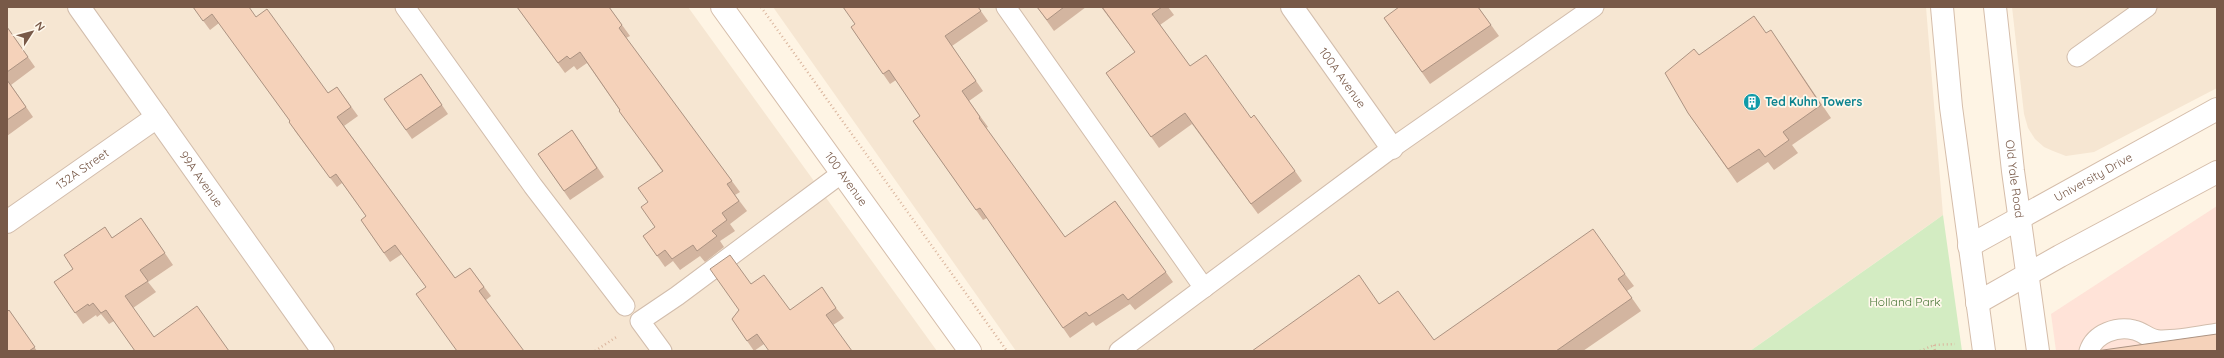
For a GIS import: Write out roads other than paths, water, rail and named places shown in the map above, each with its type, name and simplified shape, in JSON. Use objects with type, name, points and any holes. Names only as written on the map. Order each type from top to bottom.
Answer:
[{"type":"main road","name":"99A Avenue","points":[[79,7],[323,351]]},
{"type":"main road","name":"100 Avenue","points":[[722,7],[970,351]]},
{"type":"main road","name":"100A Avenue","points":[[1292,7],[1392,148]]},
{"type":"main road","points":[[1942,7],[1951,107],[1984,351]]},
{"type":"main road","name":"Old Yale Road","points":[[1995,7],[2019,218],[2038,351]]},
{"type":"main road","name":"University Drive","points":[[1969,246],[2217,110]]},
{"type":"main road","name":"132A Street","points":[[7,222],[157,117]]},
{"type":"main road","points":[[1977,302],[2217,172]]},
{"type":"lane","points":[[405,7],[533,186],[625,306]]},
{"type":"lane","points":[[1006,7],[1204,288]]},
{"type":"lane","points":[[1119,351],[1392,148],[1594,7]]},
{"type":"lane","points":[[2077,57],[2147,7]]},
{"type":"lane","points":[[662,351],[640,321],[677,296],[842,173]]},
{"type":"lane","points":[[2089,351],[2091,344],[2103,335],[2117,328],[2136,330],[2150,339],[2162,340],[2217,333]]},
{"type":"place","name":"Ted Kuhn Towers","points":[[1752,102]]},
{"type":"park label","name":"Holland Park","points":[[1905,302]]}]
